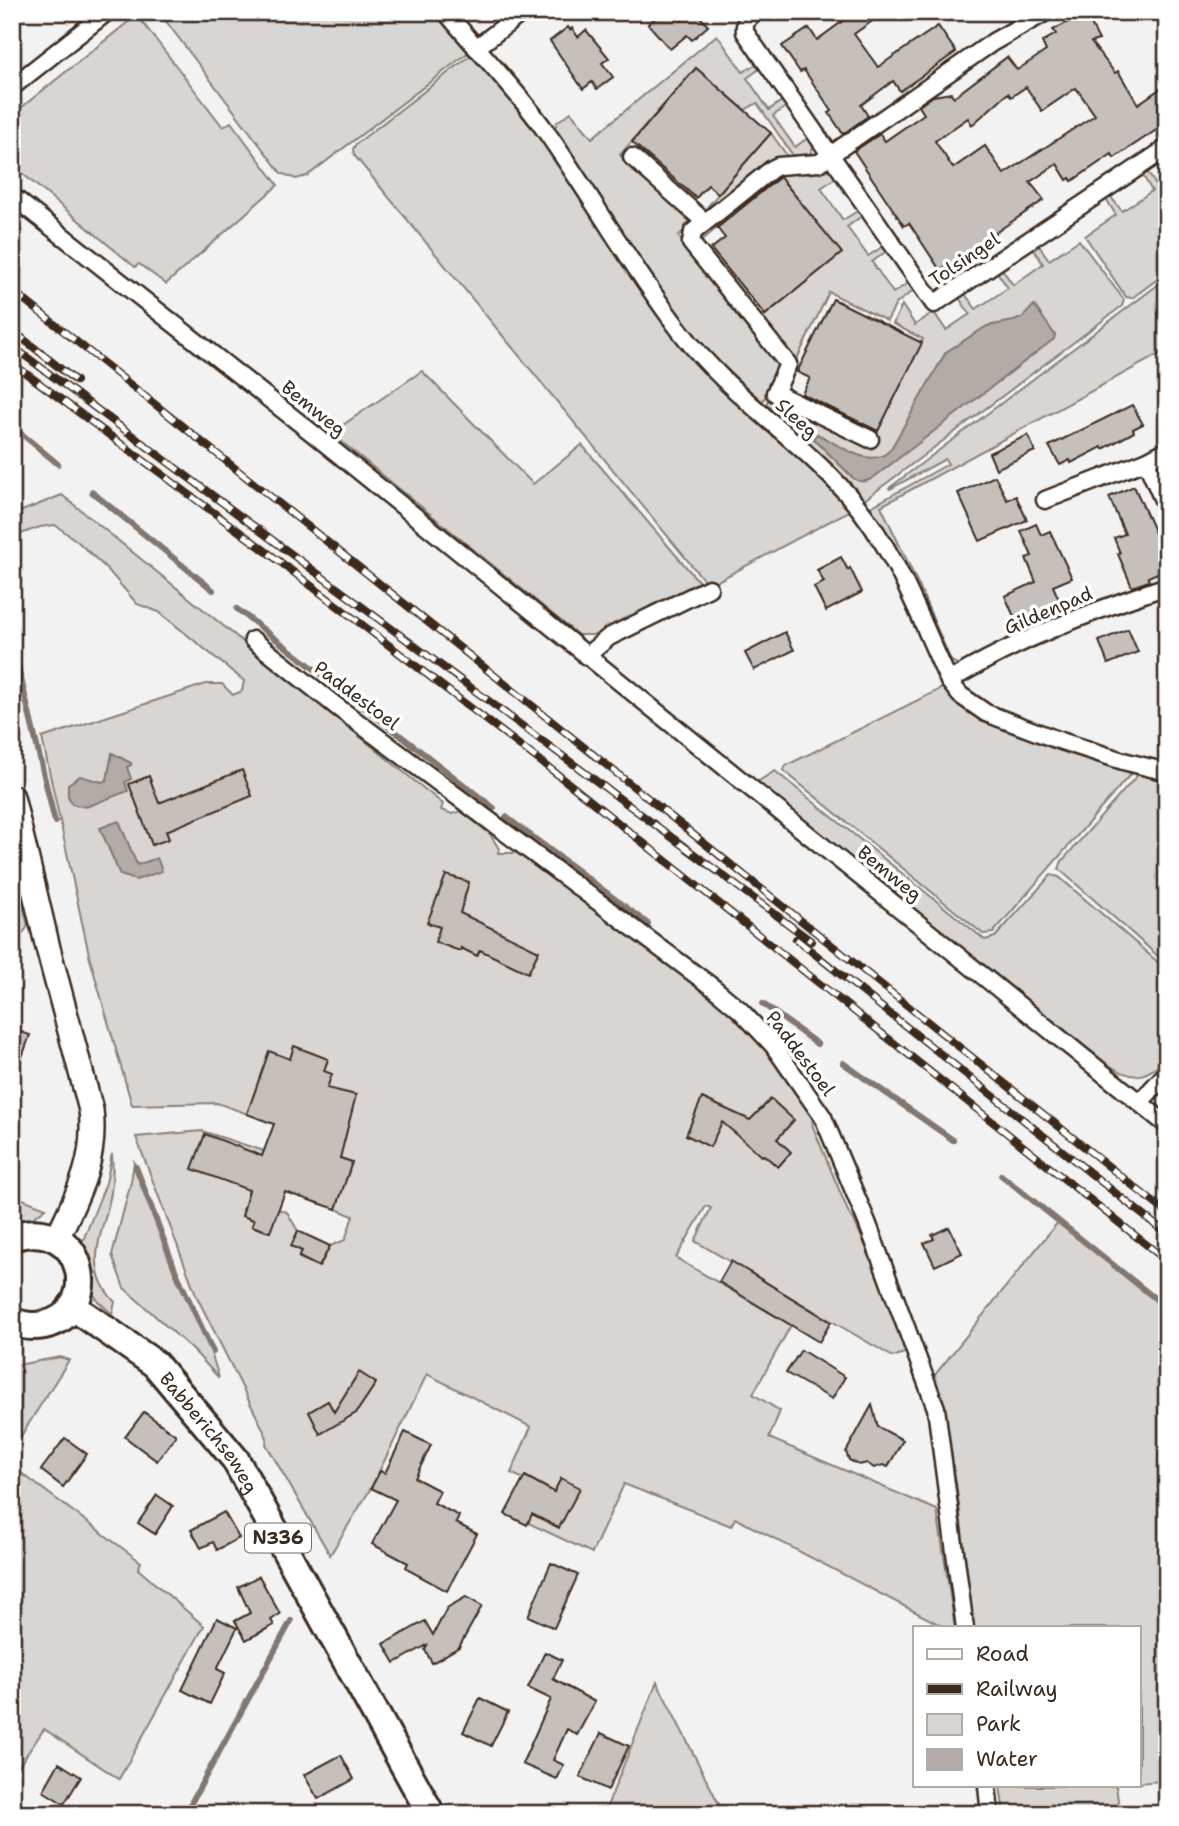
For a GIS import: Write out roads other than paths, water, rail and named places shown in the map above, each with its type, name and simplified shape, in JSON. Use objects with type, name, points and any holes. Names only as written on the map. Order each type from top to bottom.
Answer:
[{"type":"main road","points":[[12,1237],[26,1233],[42,1233],[57,1238],[69,1248],[81,1277],[79,1292],[72,1306],[61,1318],[48,1325],[33,1327],[12,1321]]},
{"type":"main road","name":"Babberichseweg","points":[[72,1306],[155,1364],[202,1417],[234,1459],[431,1814]]},
{"type":"street","points":[[12,87],[107,12]]},
{"type":"street","name":"Sleeg","points":[[446,12],[540,123],[649,287],[690,343],[735,392],[824,471],[859,508],[896,564],[949,681],[960,695],[986,713],[1058,740],[1167,772]]},
{"type":"street","points":[[476,48],[523,12]]},
{"type":"street","name":"Tolsingel","points":[[754,12],[747,19],[746,32],[934,304],[1167,148]]},
{"type":"street","points":[[870,439],[775,393],[788,364],[691,243],[691,237],[705,222],[772,169],[778,166],[813,165],[831,156],[993,42],[1046,12]]},
{"type":"street","points":[[632,157],[705,222]]},
{"type":"street","name":"Bemweg","points":[[12,195],[311,432],[1167,1125]]},
{"type":"street","points":[[1045,500],[1146,461],[1167,450]]},
{"type":"street","points":[[1146,461],[1167,509]]},
{"type":"street","name":"Gildenpad","points":[[949,681],[975,665],[1024,642],[1167,586]]},
{"type":"street","points":[[586,656],[609,637],[709,588]]},
{"type":"street","name":"Paddestoel","points":[[253,640],[336,706],[715,989],[740,1010],[773,1045],[823,1117],[867,1222],[936,1408],[965,1626]]},
{"type":"street","points":[[12,797],[91,1110],[93,1132],[90,1162],[57,1238]]},
{"type":"street","points":[[1140,1102],[1167,1073]]},
{"type":"street","points":[[987,1787],[990,1814]]},
{"type":"water","points":[[1034,305],[1055,335],[1054,339],[873,478],[858,481],[853,478],[814,439],[817,434],[866,457],[885,455],[946,352],[987,326],[1023,317]]},
{"type":"water","points":[[112,753],[131,763],[127,767],[131,779],[125,782],[128,791],[86,807],[72,804],[68,796],[68,784],[80,776],[102,782],[107,780]]},
{"type":"water","points":[[119,821],[137,865],[157,858],[162,871],[136,880],[120,875],[100,828]]},
{"type":"waterway","points":[[12,426],[58,464]]},
{"type":"waterway","points":[[92,492],[213,590]]},
{"type":"waterway","points":[[237,609],[494,808]]},
{"type":"waterway","points":[[12,641],[55,822]]},
{"type":"waterway","points":[[506,817],[648,924]]},
{"type":"waterway","points":[[763,1004],[817,1044]]},
{"type":"waterway","points":[[843,1063],[953,1140]]},
{"type":"waterway","points":[[136,1167],[176,1272],[213,1352]]},
{"type":"waterway","points":[[1001,1175],[1167,1308]]},
{"type":"waterway","points":[[185,1814],[291,1621]]},
{"type":"railway","points":[[12,290],[1167,1213]]},
{"type":"railway","points":[[12,330],[76,381]]},
{"type":"railway","points":[[12,346],[811,941]]},
{"type":"railway","points":[[12,363],[275,558],[557,774],[1167,1261]]},
{"type":"railway","points":[[796,939],[1167,1234]]}]
